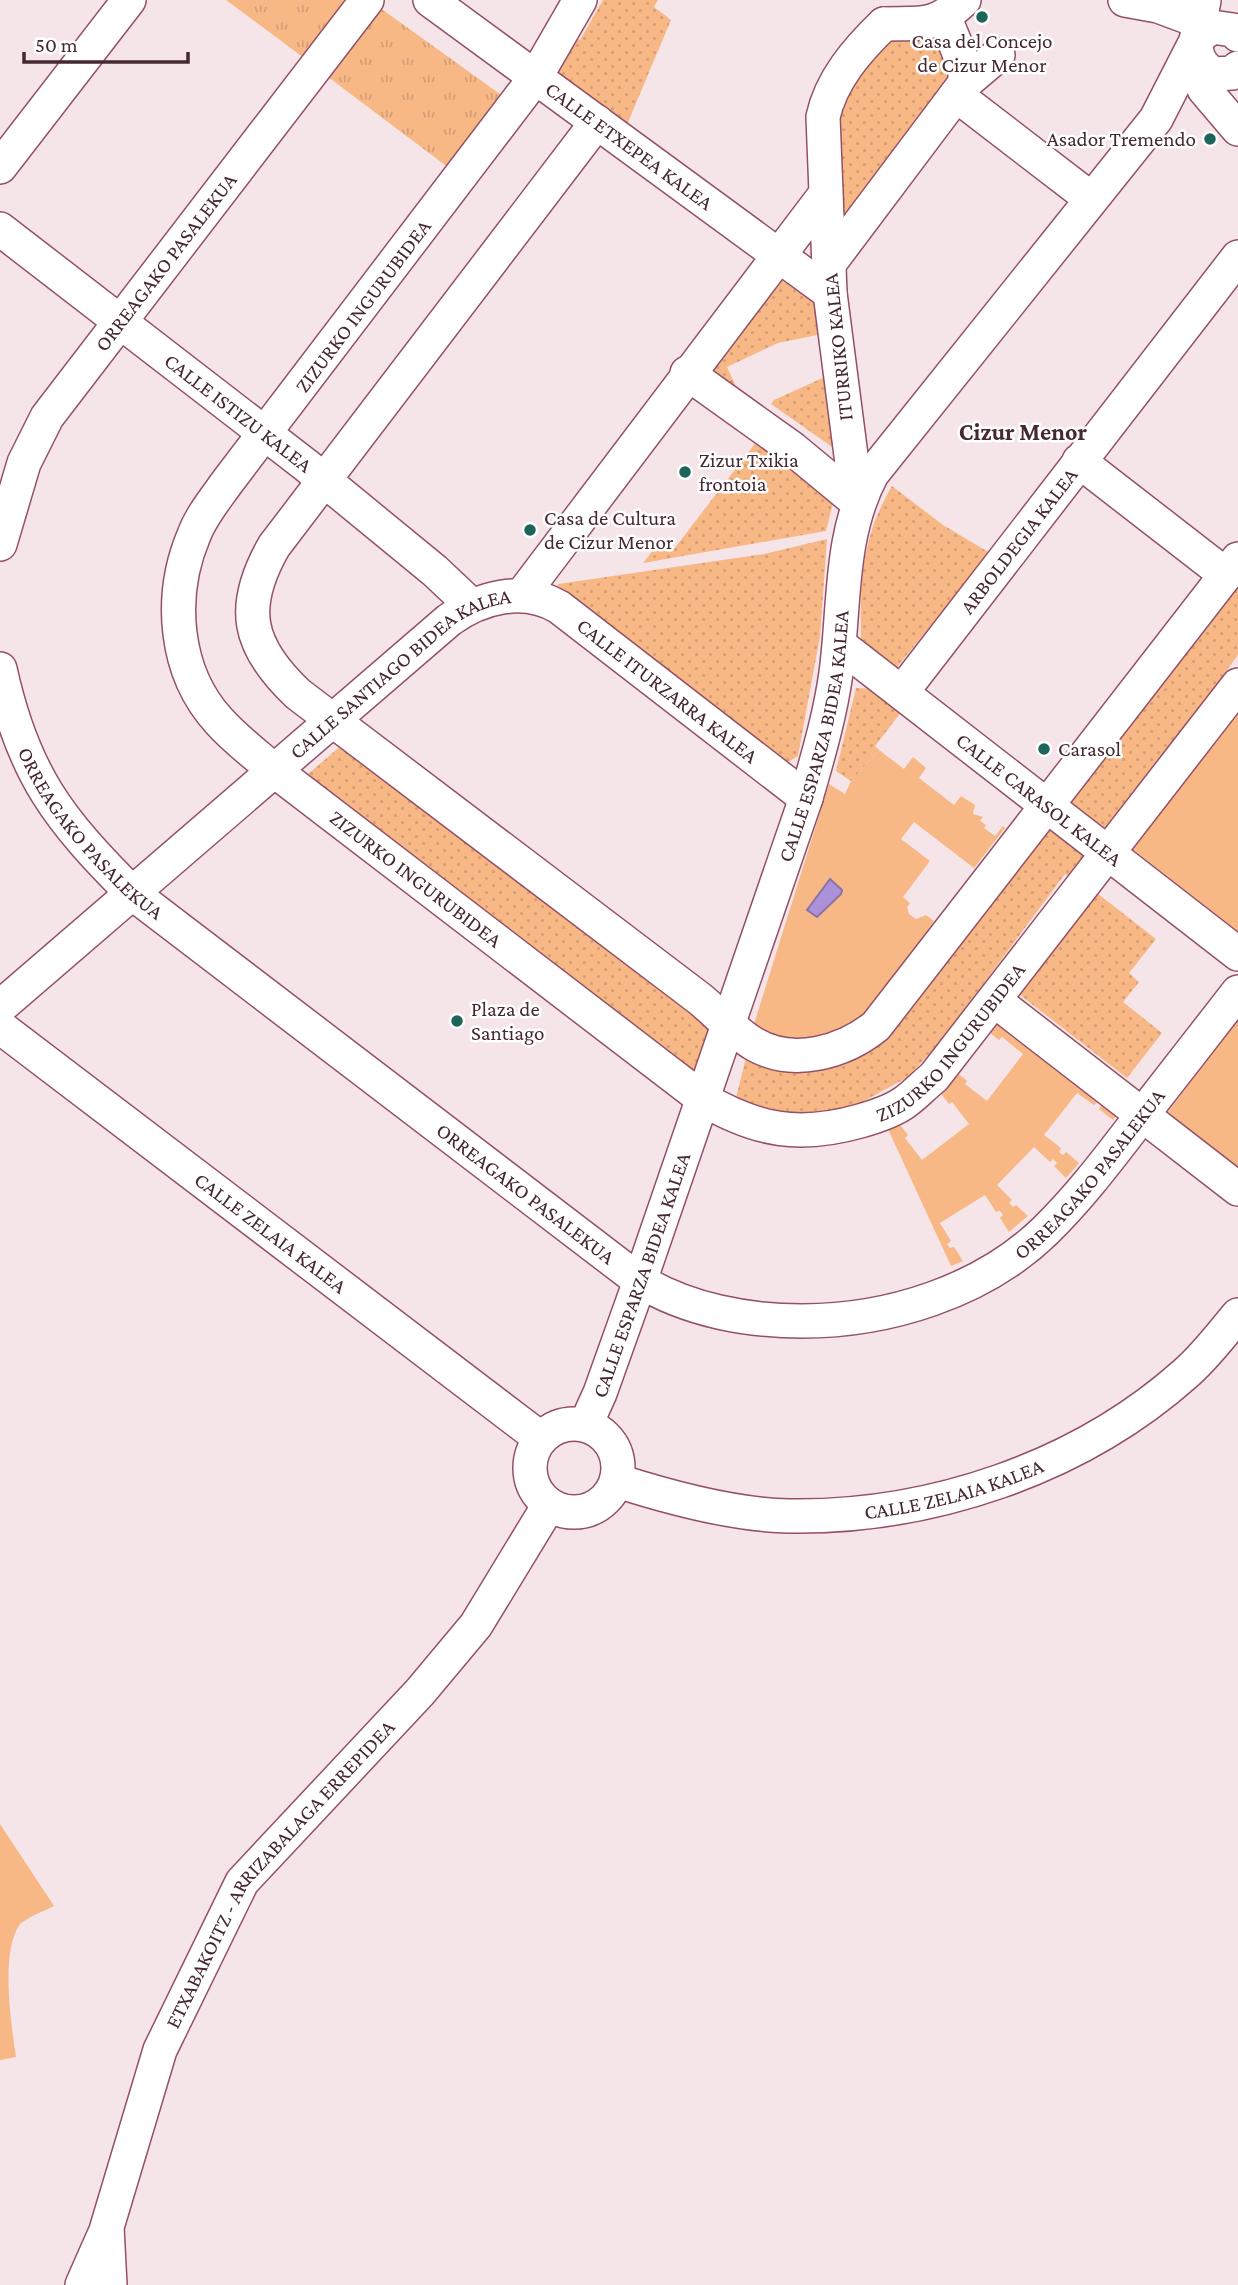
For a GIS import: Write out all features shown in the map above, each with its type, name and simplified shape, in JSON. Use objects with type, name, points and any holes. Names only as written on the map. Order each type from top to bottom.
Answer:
[{"type":"street","points":[[0,167],[130,0]]},
{"type":"street","name":"ORREAGAKO PASALEKUA","points":[[0,544],[24,463],[47,417],[367,0]]},
{"type":"street","name":"CALLE ETXEPEA KALEA","points":[[430,0],[777,256],[829,279]]},
{"type":"street","name":"ZIZURKO INGURUBIDEA","points":[[580,0],[536,78],[228,481],[194,535],[184,569],[178,616],[189,673],[198,693],[219,721],[275,771],[703,1099],[735,1116],[798,1133],[832,1129],[871,1118],[903,1104],[934,1077],[1238,685]]},
{"type":"street","points":[[1125,0],[1216,22],[1196,55],[1206,69],[1222,77],[1238,129]]},
{"type":"street","points":[[881,12],[930,23],[954,9],[965,68],[960,89]]},
{"type":"street","name":"ITURRIKO KALEA","points":[[858,502],[829,279],[823,117],[828,93],[863,44],[881,12]]},
{"type":"street","name":"CALLE ESPARZA BIDEA KALEA","points":[[586,1424],[600,1394],[730,1026],[806,798],[827,726],[839,645],[846,551],[858,502],[872,474],[1090,198],[1156,119],[1216,22]]},
{"type":"street","points":[[829,279],[960,89],[998,55]]},
{"type":"street","name":"CALLE ESPARZA BIDEA KALEA","points":[[1156,119],[1222,77]]},
{"type":"street","points":[[960,89],[1090,198]]},
{"type":"street","points":[[597,122],[274,546],[260,571],[253,598],[253,617],[261,650],[274,671],[333,720],[700,999],[757,1046],[789,1054],[828,1052],[860,1039],[876,1026],[1232,567],[1079,461]]},
{"type":"street","name":"CALLE SANTIAGO BIDEA KALEA","points":[[0,1007],[333,720],[471,605],[522,595],[687,373],[824,196]]},
{"type":"street","name":"CALLE ISTIZU KALEA","points":[[0,229],[323,480],[435,571],[471,605]]},
{"type":"street","name":"ARBOLDEGIA KALEA","points":[[902,692],[1238,257]]},
{"type":"street","points":[[687,373],[793,449],[858,502]]},
{"type":"street","name":"CALLE ITURZARRA KALEA","points":[[522,595],[546,599],[565,611],[806,798]]},
{"type":"street","name":"CALLE CARASOL KALEA","points":[[839,645],[1238,954]]},
{"type":"street","name":"ORREAGAKO PASALEKUA","points":[[0,670],[10,717],[44,791],[75,834],[132,893],[640,1281],[664,1295],[712,1311],[781,1321],[828,1321],[894,1311],[966,1286],[1043,1233],[1094,1179],[1238,992]]},
{"type":"street","points":[[994,1000],[1238,1189]]},
{"type":"street","name":"CALLE ZELAIA KALEA","points":[[0,1027],[540,1438]]},
{"type":"street","name":"CALLE ZELAIA KALEA","points":[[618,1481],[725,1508],[788,1516],[909,1507],[950,1497],[1037,1468],[1105,1431],[1185,1374],[1238,1315]]},
{"type":"street","points":[[586,1424],[607,1436],[619,1458],[618,1481],[603,1502],[581,1512],[563,1511],[549,1505],[532,1482],[530,1457],[540,1438],[558,1425],[586,1424]]},
{"type":"street","name":"ETXABAKOITZ - ARRIZABALAGA ERREPIDEA","points":[[110,2285],[107,2227],[160,2050],[242,1882],[420,1692],[476,1625],[549,1505]]},
{"type":"street","points":[[82,2285],[107,2227]]},
{"type":"green space","points":[[226,0],[354,0],[308,61]]},
{"type":"green space","points":[[603,0],[658,0],[654,7],[671,20],[626,127],[552,80],[570,38],[580,40]]},
{"type":"green space","points":[[376,5],[504,97],[449,168],[324,74]]},
{"type":"green space","points":[[921,34],[939,42],[954,83],[843,236],[830,136],[854,70],[894,36]]},
{"type":"green space","points":[[777,277],[820,307],[822,334],[778,343],[727,367],[740,395],[706,370]]},
{"type":"green space","points":[[827,376],[835,449],[771,404],[774,400]]},
{"type":"green space","points":[[757,441],[833,503],[826,531],[643,563],[661,540],[674,549]]},
{"type":"green space","points":[[892,486],[943,525],[990,553],[897,667],[861,641],[864,561],[874,524]]},
{"type":"green space","points":[[827,539],[820,636],[798,756],[785,764],[557,590],[558,584],[764,554]]},
{"type":"green space","points":[[1238,580],[1238,655],[1107,831],[1070,802]]},
{"type":"green space","points":[[856,688],[873,689],[902,711],[875,746],[879,750],[851,781],[836,771]]},
{"type":"green space","points":[[1238,708],[1238,932],[1130,847]]},
{"type":"green space","points":[[343,744],[711,1026],[697,1074],[679,1072],[683,1061],[307,775]]},
{"type":"green space","points":[[879,750],[904,769],[913,757],[926,768],[919,778],[954,805],[961,796],[975,805],[973,814],[983,817],[980,821],[986,825],[984,828],[995,836],[1003,826],[1005,828],[974,868],[914,822],[901,839],[930,861],[903,897],[910,903],[907,907],[909,914],[916,919],[926,915],[934,921],[855,1023],[844,1031],[818,1039],[778,1036],[754,1024],[829,784],[845,794],[851,781]]},
{"type":"green space","points":[[1053,824],[1094,853],[1072,879],[1065,874],[940,1042],[908,1077],[853,1107],[815,1113],[778,1113],[735,1102],[746,1057],[788,1068],[822,1070],[854,1060],[890,1033]]},
{"type":"green space","points":[[1093,890],[1156,939],[1129,973],[1139,982],[1123,1002],[1162,1033],[1127,1078],[1015,991]]},
{"type":"green space","points":[[997,1019],[1119,1111],[1113,1120],[1099,1109],[1101,1106],[1097,1102],[1094,1105],[1077,1093],[1044,1135],[1061,1148],[1059,1152],[1063,1155],[1066,1152],[1079,1163],[1066,1178],[1054,1166],[1057,1163],[1053,1159],[1050,1162],[1034,1147],[997,1185],[1012,1200],[1009,1203],[1013,1207],[1016,1205],[1028,1216],[1009,1232],[1000,1218],[1003,1215],[1000,1211],[996,1212],[985,1195],[940,1223],[951,1241],[947,1244],[950,1248],[954,1247],[963,1261],[951,1266],[887,1127],[898,1122],[908,1135],[905,1138],[922,1160],[969,1124],[952,1102],[949,1104],[939,1091],[954,1070],[967,1081],[965,1084],[987,1101],[1023,1054],[1002,1037],[999,1040],[986,1030]]},
{"type":"green space","points":[[1238,1019],[1238,1168],[1168,1112]]},
{"type":"green space","points":[[0,1824],[54,1906],[23,1921],[14,1936],[10,1952],[9,1988],[16,2057],[0,2060]]},
{"type":"shaded area","points":[[830,879],[842,890],[841,894],[817,917],[807,910]]},
{"type":"place","name":"Casa del Concejo de Cizur Menor","points":[[982,17]]},
{"type":"place","name":"Asador Tremendo","points":[[1210,139]]},
{"type":"place","name":"Zizur Txikia frontoia","points":[[685,472]]},
{"type":"place","name":"Casa de Cultura de Cizur Menor","points":[[530,530]]},
{"type":"place","name":"Carasol","points":[[1044,749]]},
{"type":"place","name":"Plaza de Santiago","points":[[457,1021]]},
{"type":"district","name":"Cizur Menor","points":[[1023,431]]}]
